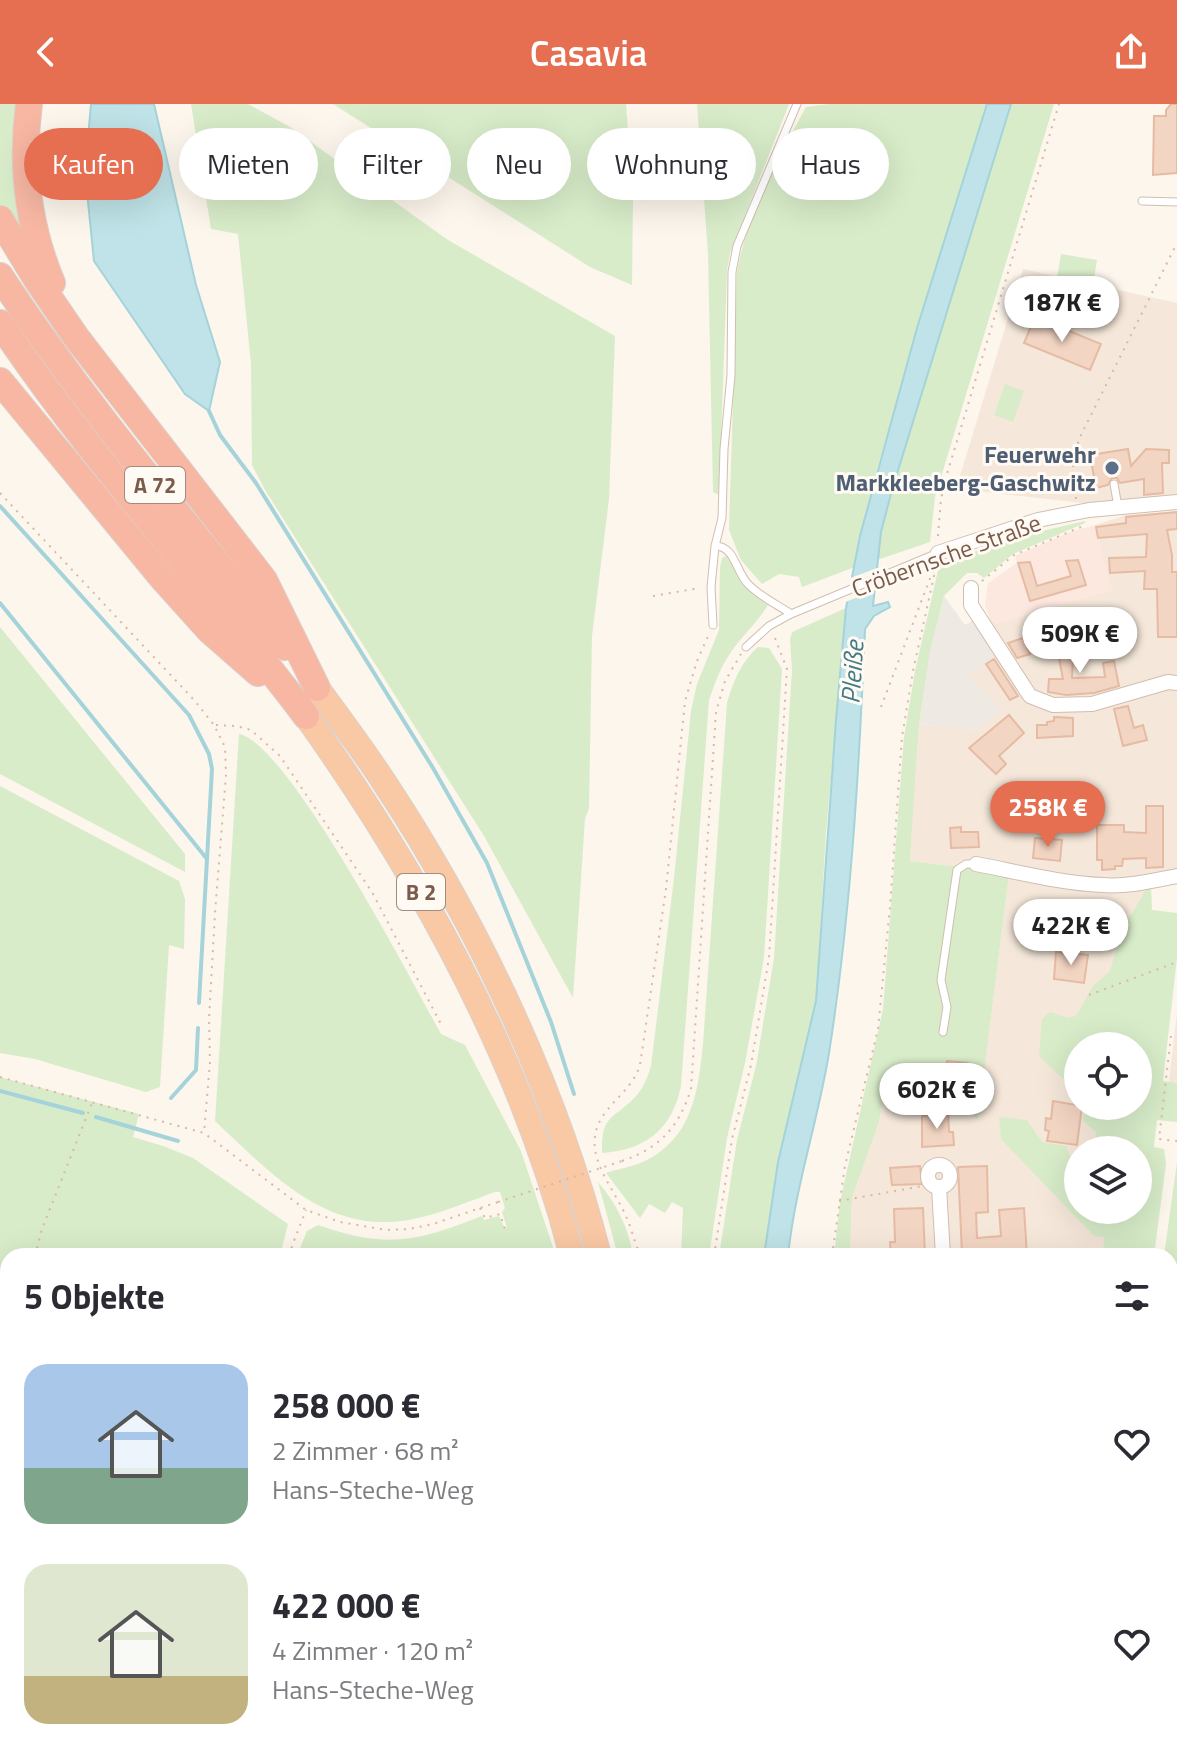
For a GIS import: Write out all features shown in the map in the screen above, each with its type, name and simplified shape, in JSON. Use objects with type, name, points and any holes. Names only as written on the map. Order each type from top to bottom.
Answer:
[{"type":"highway","points":[[29,104],[26,174],[34,228],[42,255],[64,305],[118,392]]},
{"type":"highway","points":[[0,219],[37,280],[118,392],[264,580],[317,688]]},
{"type":"highway","name":"A 72","points":[[0,276],[53,354],[127,451],[317,688]]},
{"type":"highway","name":"A 72","points":[[0,323],[99,457],[306,716]]},
{"type":"highway","points":[[0,369],[24,408]]},
{"type":"highway","points":[[0,381],[115,523],[209,630],[306,716]]},
{"type":"highway","name":"B 2","points":[[317,688],[384,781],[480,946],[524,1037],[563,1141],[596,1248]]},
{"type":"highway","name":"B 2","points":[[306,716],[394,846],[480,1007],[528,1119],[569,1248]]},
{"type":"street","name":"Cröbernsche Straße","points":[[937,558],[1005,529],[1078,511],[1177,502]]},
{"type":"street","points":[[971,588],[971,605],[1030,696],[1053,705],[1092,704],[1168,682],[1177,683]]},
{"type":"street","points":[[976,864],[1074,883],[1105,885],[1141,883],[1177,876]]},
{"type":"street","points":[[936,1186],[942,1248]]},
{"type":"lane","points":[[713,625],[711,587],[715,546],[722,518],[731,375],[732,272],[737,246],[797,104]]},
{"type":"lane","points":[[1142,201],[1177,202]]},
{"type":"lane","points":[[1114,484],[1118,507]]},
{"type":"lane","points":[[715,546],[722,546],[730,553],[747,583],[791,614]]},
{"type":"lane","name":"Cröbernsche Straße","points":[[746,647],[769,626],[812,604],[937,558]]},
{"type":"lane","points":[[943,1032],[947,1007],[941,980],[957,870],[966,864],[976,864]]},
{"type":"path","points":[[833,1248],[838,1202],[878,1029],[902,737],[937,558],[939,515],[947,474],[1059,104]]},
{"type":"path","points":[[1078,511],[1073,464],[1079,439],[1177,243]]},
{"type":"path","points":[[0,493],[214,725],[225,747],[226,775],[214,928],[210,1062],[204,1133]]},
{"type":"path","points":[[971,588],[1014,555],[1091,524]]},
{"type":"path","points":[[881,707],[937,558]]},
{"type":"path","points":[[653,596],[711,587]]},
{"type":"path","points":[[638,1248],[622,1208],[604,1178],[595,1151],[595,1137],[599,1123],[629,1088],[640,1065],[666,889],[685,701],[693,672],[713,625]]},
{"type":"path","points":[[715,1248],[732,1139],[751,1065],[769,958],[787,669],[769,626]]},
{"type":"path","points":[[0,1077],[204,1133],[306,1210],[340,1222],[386,1230],[433,1224],[647,1151],[665,1138],[684,1111],[691,1089],[716,712],[725,681],[746,647]]},
{"type":"path","points":[[214,725],[251,730],[280,756],[372,892],[443,1028]]},
{"type":"path","points":[[1089,995],[1177,962]]},
{"type":"path","points":[[1171,1036],[1159,1139],[1177,1141]]},
{"type":"path","points":[[37,1248],[93,1102]]},
{"type":"path","points":[[838,1202],[936,1186]]},
{"type":"path","points":[[480,1208],[485,1218],[500,1214],[505,1229]]},
{"type":"path","points":[[292,1248],[306,1210]]},
{"type":"shaded area","points":[[1023,269],[1177,303],[1177,494],[1092,504],[956,489]]},
{"type":"shaded area","points":[[1177,511],[1177,881],[1148,886],[1084,1032],[1064,1032],[1064,1120],[1118,1120],[1117,1136],[1064,1136],[1064,1224],[1106,1224],[1103,1248],[850,1248],[852,1198],[879,1122],[886,1084],[947,1096],[978,1119],[1009,875],[965,861],[952,866],[910,861],[919,724],[976,730],[1001,710],[968,676],[980,628],[1111,590],[1095,525],[1126,515]]},
{"type":"shaded area","points":[[1095,525],[1112,590],[992,625],[985,605],[988,583],[1017,563],[1015,556],[1070,532]]},
{"type":"shaded area","points":[[944,596],[965,625],[975,619],[998,657],[968,676],[1001,710],[976,730],[919,724],[930,652]]},
{"type":"shaded area","points":[[1177,1012],[1177,1083],[1169,1082]]},
{"type":"green space","points":[[0,104],[21,104],[24,200],[29,200],[33,253],[0,212]]},
{"type":"green space","points":[[191,104],[248,104],[291,128],[195,128]]},
{"type":"green space","points":[[333,104],[626,104],[628,128],[587,128],[587,200],[633,200],[632,285],[590,267],[484,200],[571,200],[571,128],[467,128],[467,189],[451,179],[451,128],[371,128]]},
{"type":"green space","points":[[697,104],[789,104],[779,128],[772,128],[772,147],[756,187],[756,128],[699,128]]},
{"type":"green space","points":[[829,104],[987,104],[878,465],[855,567],[802,587],[799,577],[779,574],[762,584],[741,560],[729,530],[737,272],[748,229],[772,172],[772,200],[889,200],[889,128],[795,128],[806,107]]},
{"type":"green space","points":[[1011,104],[1054,104],[935,497],[930,542],[877,560],[881,532],[928,369]]},
{"type":"green space","points":[[318,147],[334,158],[334,200],[392,200],[448,240],[615,336],[609,499],[592,636],[589,808],[585,819],[573,998],[484,836],[252,465],[251,364],[238,234],[211,229],[206,200],[318,200]]},
{"type":"green space","points":[[704,200],[751,200],[730,253],[727,271],[719,495],[713,492]]},
{"type":"green space","points":[[1061,254],[1097,260],[1092,290],[1056,284]]},
{"type":"green space","points":[[1005,384],[1024,391],[1013,422],[994,415]]},
{"type":"green space","points":[[1085,521],[1013,554],[984,578],[977,573],[967,573],[944,596],[930,652],[919,724],[910,861],[952,866],[977,858],[1009,875],[978,1120],[947,1096],[886,1084],[879,1122],[852,1198],[850,1248],[835,1248],[840,1202],[883,1009],[904,737],[915,671],[939,566],[1003,540]]},
{"type":"green space","points":[[726,556],[751,592],[768,605],[727,657],[709,700],[681,1086],[671,1115],[654,1135],[631,1147],[602,1153],[607,1123],[639,1092],[651,1066],[691,711],[697,684],[719,630],[720,568],[722,558]]},
{"type":"green space","points":[[846,608],[826,833],[816,1001],[778,1162],[765,1248],[720,1248],[737,1140],[756,1066],[774,958],[792,632]]},
{"type":"green space","points":[[0,627],[185,854],[185,872],[0,774]]},
{"type":"green space","points":[[758,647],[769,648],[782,669],[764,958],[745,1063],[727,1138],[710,1248],[681,1248],[683,1208],[672,1202],[665,1213],[649,1204],[640,1218],[606,1173],[643,1162],[672,1141],[690,1113],[695,1097],[703,1044],[727,703],[738,673]]},
{"type":"green space","points":[[239,734],[261,747],[317,819],[378,919],[441,1034],[465,1045],[521,1151],[553,1248],[300,1248],[307,1231],[318,1225],[382,1240],[419,1237],[482,1216],[484,1220],[499,1216],[505,1229],[502,1212],[505,1208],[500,1192],[495,1192],[443,1211],[402,1221],[362,1220],[338,1214],[293,1190],[215,1121]]},
{"type":"green space","points":[[0,786],[179,881],[185,899],[184,949],[169,945],[160,1087],[146,1092],[35,1059],[0,1053]]},
{"type":"green space","points":[[1148,886],[1151,886],[1152,910],[1177,913],[1177,958],[1163,1081],[1177,1083],[1177,1122],[1157,1120],[1154,1147],[1164,1149],[1166,1164],[1155,1248],[1103,1248],[1104,1237],[1094,1236],[1082,1224],[1152,1224],[1152,1136],[1096,1136],[1096,1132],[1083,1121],[1152,1120],[1152,1032],[1064,1032],[1064,1079],[1039,1056],[1042,1019],[1050,1012],[1068,1018],[1077,1015],[1092,987],[1110,971],[1121,932]]},
{"type":"green space","points":[[0,1077],[139,1114],[133,1137],[193,1158],[288,1224],[282,1248],[0,1248]]},
{"type":"green space","points":[[999,1117],[1027,1120],[1042,1142],[1064,1146],[1064,1205],[1001,1139]]},
{"type":"green space","points":[[1177,1162],[1177,1248],[1165,1248]]},
{"type":"green space","points":[[598,1182],[621,1216],[631,1248],[616,1248]]},
{"type":"water","points":[[91,104],[154,104],[160,128],[89,128]]},
{"type":"water","name":"Pleiße","points":[[987,104],[1011,104],[881,532],[873,606],[888,602],[890,607],[874,616],[865,629],[848,895],[829,1053],[789,1248],[765,1248],[778,1162],[816,1001],[846,608],[860,536],[917,328]]},
{"type":"water","points":[[163,143],[196,285],[220,362],[209,411],[185,394],[94,261],[88,200],[163,200]]},
{"type":"pier","points":[[880,567],[878,589],[843,603],[848,579]]},
{"type":"building","points":[[1171,104],[1177,104],[1177,173],[1153,175],[1154,116],[1166,116]]},
{"type":"building","points":[[1035,317],[1101,344],[1090,370],[1024,343]]},
{"type":"building","points":[[1128,449],[1131,466],[1146,449],[1169,450],[1169,463],[1162,463],[1163,493],[1144,495],[1144,479],[1120,483],[1117,478],[1112,478],[1108,485],[1096,488],[1090,455]]},
{"type":"building","points":[[1177,512],[1177,529],[1167,530],[1172,572],[1177,572],[1177,637],[1158,637],[1157,589],[1144,589],[1145,571],[1110,573],[1109,558],[1146,557],[1147,534],[1098,538],[1096,527],[1126,523],[1126,517]]},
{"type":"building","points":[[1078,560],[1086,585],[1030,601],[1018,563],[1030,562],[1037,586],[1071,576],[1066,561]]},
{"type":"building","points":[[1023,638],[1030,654],[1017,658],[1008,643]]},
{"type":"building","points":[[1074,639],[1072,678],[1105,677],[1103,663],[1114,661],[1119,686],[1094,693],[1066,695],[1048,692],[1049,679],[1063,679],[1056,643]]},
{"type":"building","points":[[994,659],[1018,696],[1010,700],[986,664]]},
{"type":"building","points":[[1128,706],[1134,728],[1143,725],[1147,740],[1123,746],[1114,709]]},
{"type":"building","points":[[1009,715],[1024,733],[999,756],[1006,764],[996,774],[969,748]]},
{"type":"building","points":[[1054,717],[1073,718],[1073,736],[1037,738],[1037,725],[1047,725],[1047,722],[1054,721]]},
{"type":"building","points":[[1146,806],[1163,806],[1163,867],[1146,868],[1146,858],[1123,859],[1122,866],[1102,870],[1102,860],[1097,860],[1097,825],[1124,825],[1124,832],[1146,833]]},
{"type":"building","points":[[961,827],[961,832],[978,832],[979,847],[951,848],[950,828]]},
{"type":"building","points":[[1035,838],[1062,840],[1060,861],[1033,858]]},
{"type":"building","points":[[1056,952],[1088,955],[1084,983],[1054,979]]},
{"type":"building","points":[[947,1061],[968,1063],[966,1078],[945,1075]]},
{"type":"building","points":[[1053,1101],[1064,1103],[1064,1120],[1080,1120],[1078,1136],[1064,1136],[1064,1143],[1047,1141],[1049,1131],[1045,1130],[1046,1118],[1051,1119]]},
{"type":"building","points":[[948,1112],[949,1132],[953,1132],[954,1145],[922,1147],[922,1116]]},
{"type":"building","points":[[920,1166],[922,1184],[892,1185],[890,1168]]},
{"type":"building","points":[[987,1166],[988,1212],[976,1213],[977,1238],[1001,1236],[999,1210],[1024,1208],[1026,1248],[962,1248],[958,1167]]},
{"type":"building","points":[[923,1208],[925,1248],[890,1248],[890,1242],[895,1242],[894,1209]]},
{"type":"waterway","points":[[209,411],[220,435],[256,483],[433,768],[487,863],[551,1022],[574,1094]]},
{"type":"waterway","points":[[0,506],[189,715],[209,754],[212,769],[199,1003]]},
{"type":"waterway","points":[[0,603],[207,859]]},
{"type":"waterway","points":[[171,1098],[196,1070],[198,1028]]},
{"type":"waterway","points":[[0,1091],[83,1113]]},
{"type":"waterway","points":[[96,1117],[178,1141]]},
{"type":"place","name":"Feuerwehr Markkleeberg-Gaschwitz","points":[[1112,468]]}]
